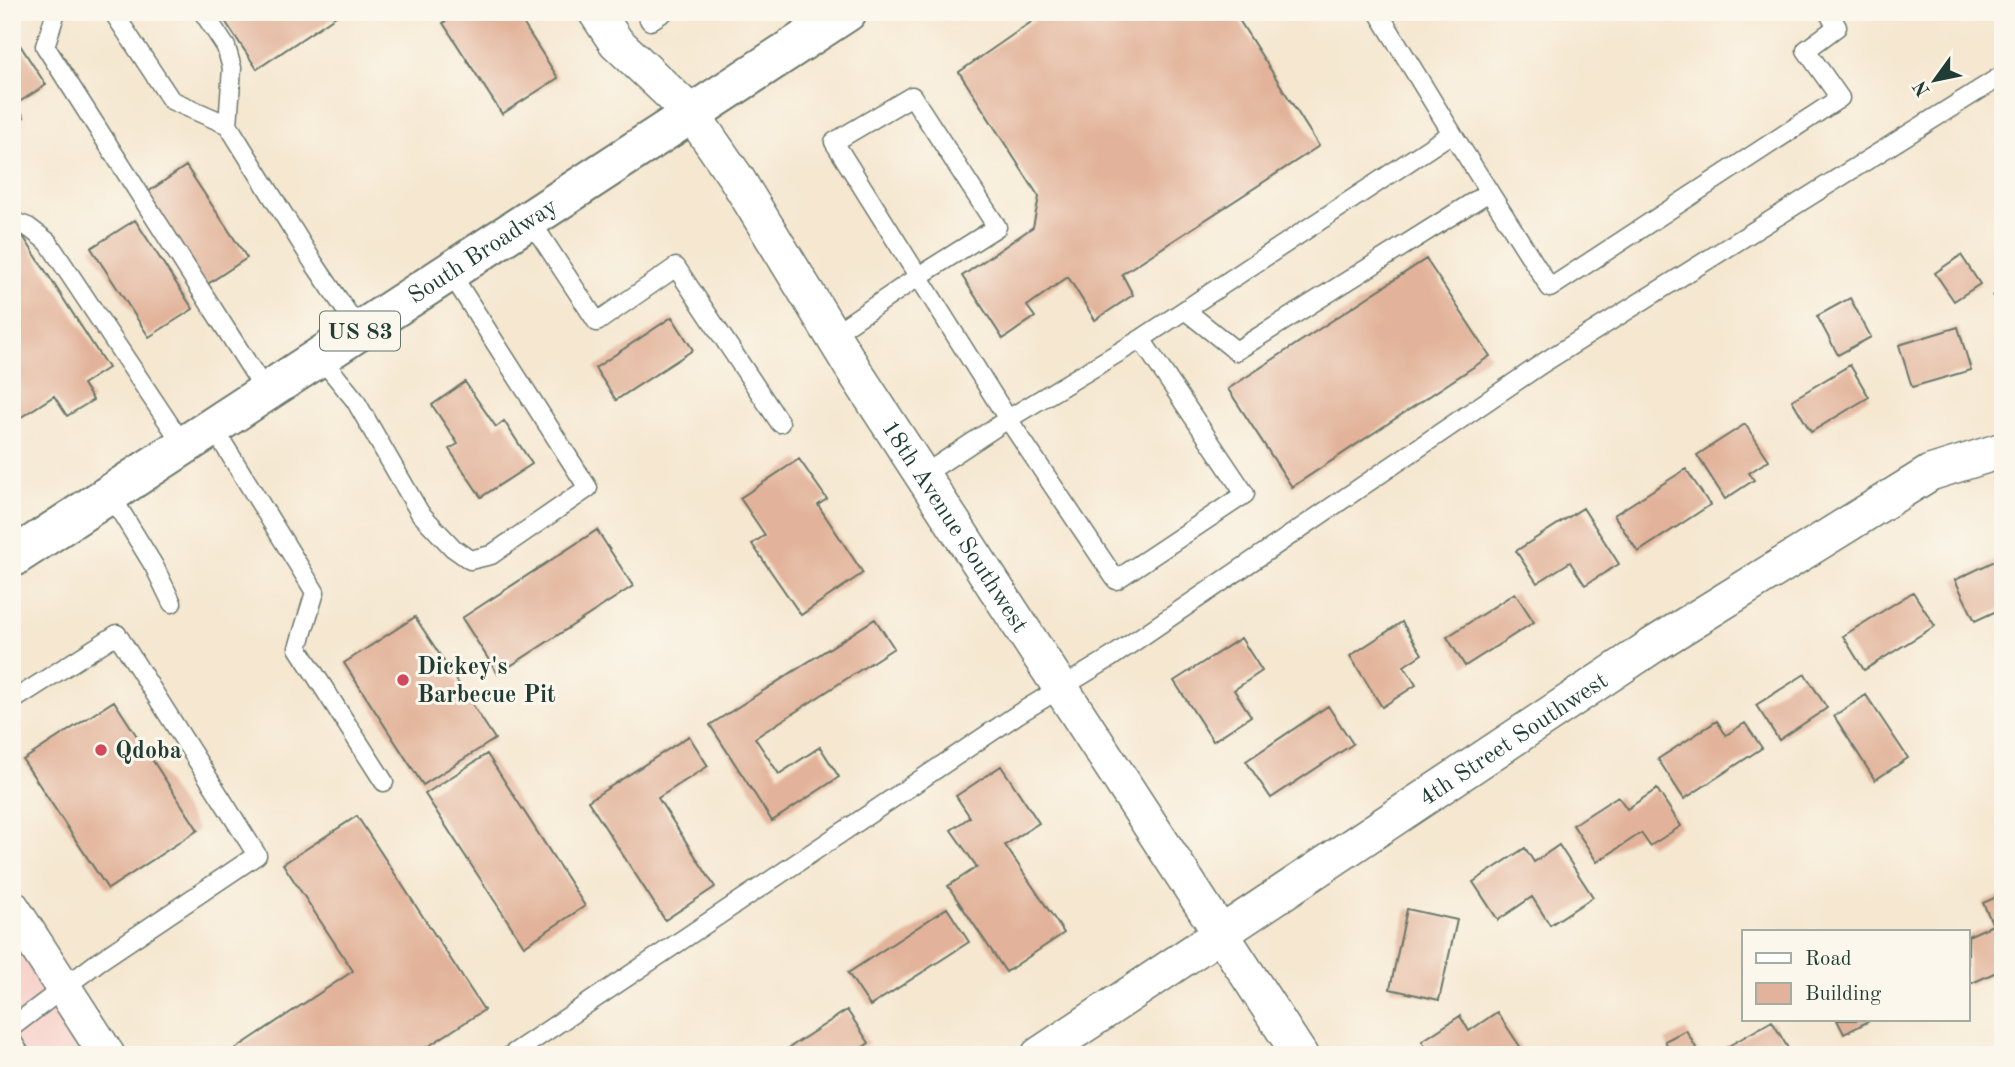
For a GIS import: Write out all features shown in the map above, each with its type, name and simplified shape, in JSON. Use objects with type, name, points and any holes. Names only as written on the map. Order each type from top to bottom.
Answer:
[{"type":"main road","name":"South Broadway","points":[[12,558],[692,114],[832,17]]},
{"type":"street","name":"18th Avenue Southwest","points":[[596,12],[616,42],[692,114],[737,179],[832,335],[1300,1055]]},
{"type":"street","name":"4th Street Southwest","points":[[1039,1055],[1652,646],[1930,472],[2003,450]]},
{"type":"street","points":[[12,908],[107,1055]]},
{"type":"lane","points":[[56,12],[45,46],[266,392]]},
{"type":"lane","points":[[113,12],[171,100],[228,125],[313,262],[360,331]]},
{"type":"lane","points":[[203,12],[226,47],[232,68],[228,125]]},
{"type":"lane","points":[[645,12],[650,21],[664,12]]},
{"type":"lane","points":[[1378,12],[1550,288],[1840,98],[1807,50],[1837,27],[1828,12]]},
{"type":"lane","points":[[511,1055],[1018,714],[1110,658],[1543,363],[2003,75]]},
{"type":"lane","points":[[832,335],[919,276],[997,227],[912,96],[834,142],[919,276],[1008,419],[1116,580],[1245,494],[1141,339]]},
{"type":"lane","points":[[923,475],[1008,419],[1141,339],[1452,134]]},
{"type":"lane","points":[[1185,310],[1236,351],[1489,192]]},
{"type":"lane","points":[[530,220],[597,322],[676,267],[780,423]]},
{"type":"lane","points":[[12,221],[28,227],[48,242],[199,436],[315,592],[298,648],[384,782]]},
{"type":"lane","points":[[320,357],[355,400],[420,513],[453,548],[470,560],[491,555],[588,488],[450,272]]},
{"type":"lane","points":[[110,494],[154,566],[172,603]]},
{"type":"lane","points":[[12,701],[117,634],[257,855],[98,962],[12,1027]]},
{"type":"lane","points":[[12,1041],[21,1055]]},
{"type":"shaded area","points":[[12,933],[90,1055],[12,1055]]},
{"type":"building","points":[[219,12],[260,12],[264,18],[272,12],[342,12],[257,69]]},
{"type":"building","points":[[460,12],[516,12],[558,78],[502,114],[443,23]]},
{"type":"building","points":[[1033,12],[1234,12],[1319,146],[1122,274],[1133,295],[1095,320],[1068,277],[1027,306],[1035,317],[1003,339],[962,276],[1033,227],[1039,197],[959,72],[1037,18]]},
{"type":"building","points":[[18,42],[46,85],[16,104],[24,117],[12,125],[12,46]]},
{"type":"building","points":[[186,166],[247,258],[206,285],[145,194]]},
{"type":"building","points":[[135,220],[193,309],[149,337],[91,248]]},
{"type":"building","points":[[19,230],[108,368],[83,384],[93,400],[67,416],[54,396],[12,423],[12,348],[16,345],[12,340],[12,235]]},
{"type":"building","points":[[1961,255],[1980,284],[1954,301],[1935,273]]},
{"type":"building","points":[[1426,259],[1490,356],[1292,487],[1228,389]]},
{"type":"building","points":[[2003,292],[2003,318],[1993,296]]},
{"type":"building","points":[[1850,298],[1871,337],[1838,355],[1817,316]]},
{"type":"building","points":[[672,317],[693,350],[616,400],[595,368]]},
{"type":"building","points":[[1958,327],[1971,370],[1912,387],[1899,345]]},
{"type":"building","points":[[1850,365],[1869,397],[1811,432],[1792,400]]},
{"type":"building","points":[[465,382],[496,427],[504,421],[532,464],[481,497],[449,449],[458,444],[432,405]]},
{"type":"building","points":[[1745,424],[1769,460],[1749,473],[1754,480],[1725,499],[1697,455]]},
{"type":"building","points":[[799,459],[827,499],[818,505],[863,573],[801,615],[752,544],[765,535],[740,498]]},
{"type":"building","points":[[1686,469],[1710,505],[1638,552],[1614,515]]},
{"type":"building","points":[[1583,508],[1619,564],[1585,585],[1570,562],[1537,583],[1516,551]]},
{"type":"building","points":[[597,530],[633,586],[498,674],[462,618]]},
{"type":"building","points":[[2003,557],[2003,608],[1975,621],[1955,580]]},
{"type":"building","points":[[1913,592],[1935,626],[1864,670],[1843,636]]},
{"type":"building","points":[[1515,593],[1534,622],[1465,666],[1447,637]]},
{"type":"building","points":[[415,617],[495,739],[423,785],[344,663]]},
{"type":"building","points":[[875,619],[894,648],[755,738],[779,774],[820,747],[839,777],[772,821],[710,725]]},
{"type":"building","points":[[1402,622],[1422,654],[1404,666],[1416,685],[1382,707],[1350,656]]},
{"type":"building","points":[[1241,638],[1262,671],[1234,690],[1251,716],[1213,741],[1174,681]]},
{"type":"building","points":[[1805,674],[1827,708],[1779,740],[1756,705]]},
{"type":"building","points":[[1866,695],[1908,758],[1875,780],[1834,716]]},
{"type":"building","points":[[114,701],[198,830],[108,889],[23,760]]},
{"type":"building","points":[[1328,706],[1353,744],[1271,798],[1246,761]]},
{"type":"building","points":[[1717,721],[1726,735],[1745,723],[1762,748],[1684,799],[1658,759]]},
{"type":"building","points":[[689,736],[708,766],[658,798],[715,887],[665,920],[588,801]]},
{"type":"building","points":[[487,754],[585,906],[524,946],[425,794]]},
{"type":"building","points":[[1001,766],[1039,823],[1005,845],[1064,933],[1006,972],[948,886],[977,867],[951,830],[970,817],[956,796]]},
{"type":"building","points":[[1657,789],[1681,826],[1650,846],[1641,833],[1597,862],[1573,825],[1618,796],[1627,809]]},
{"type":"building","points":[[357,816],[484,1010],[415,1055],[226,1055],[353,971],[283,864]]},
{"type":"building","points":[[1559,845],[1593,897],[1550,925],[1532,897],[1498,920],[1473,882],[1525,848],[1534,862]]},
{"type":"building","points":[[2003,894],[2003,941],[2000,942],[2003,949],[2003,969],[1969,985],[1969,936],[1993,925],[1983,903]]},
{"type":"building","points":[[947,908],[969,942],[870,1006],[848,973]]},
{"type":"building","points":[[1407,909],[1457,920],[1439,1000],[1390,989]]},
{"type":"building","points":[[847,1010],[869,1043],[851,1055],[778,1055]]},
{"type":"building","points":[[1497,1012],[1521,1048],[1511,1055],[1431,1055],[1422,1041],[1460,1016],[1469,1031]]},
{"type":"building","points":[[1772,1021],[1792,1055],[1729,1055],[1725,1048]]},
{"type":"building","points":[[1838,1021],[1869,1021],[1844,1034]]},
{"type":"building","points":[[1686,1030],[1700,1055],[1672,1055],[1665,1041]]},
{"type":"place","name":"Dickey's Barbecue Pit","points":[[403,680]]},
{"type":"place","name":"Qdoba","points":[[101,750]]}]
